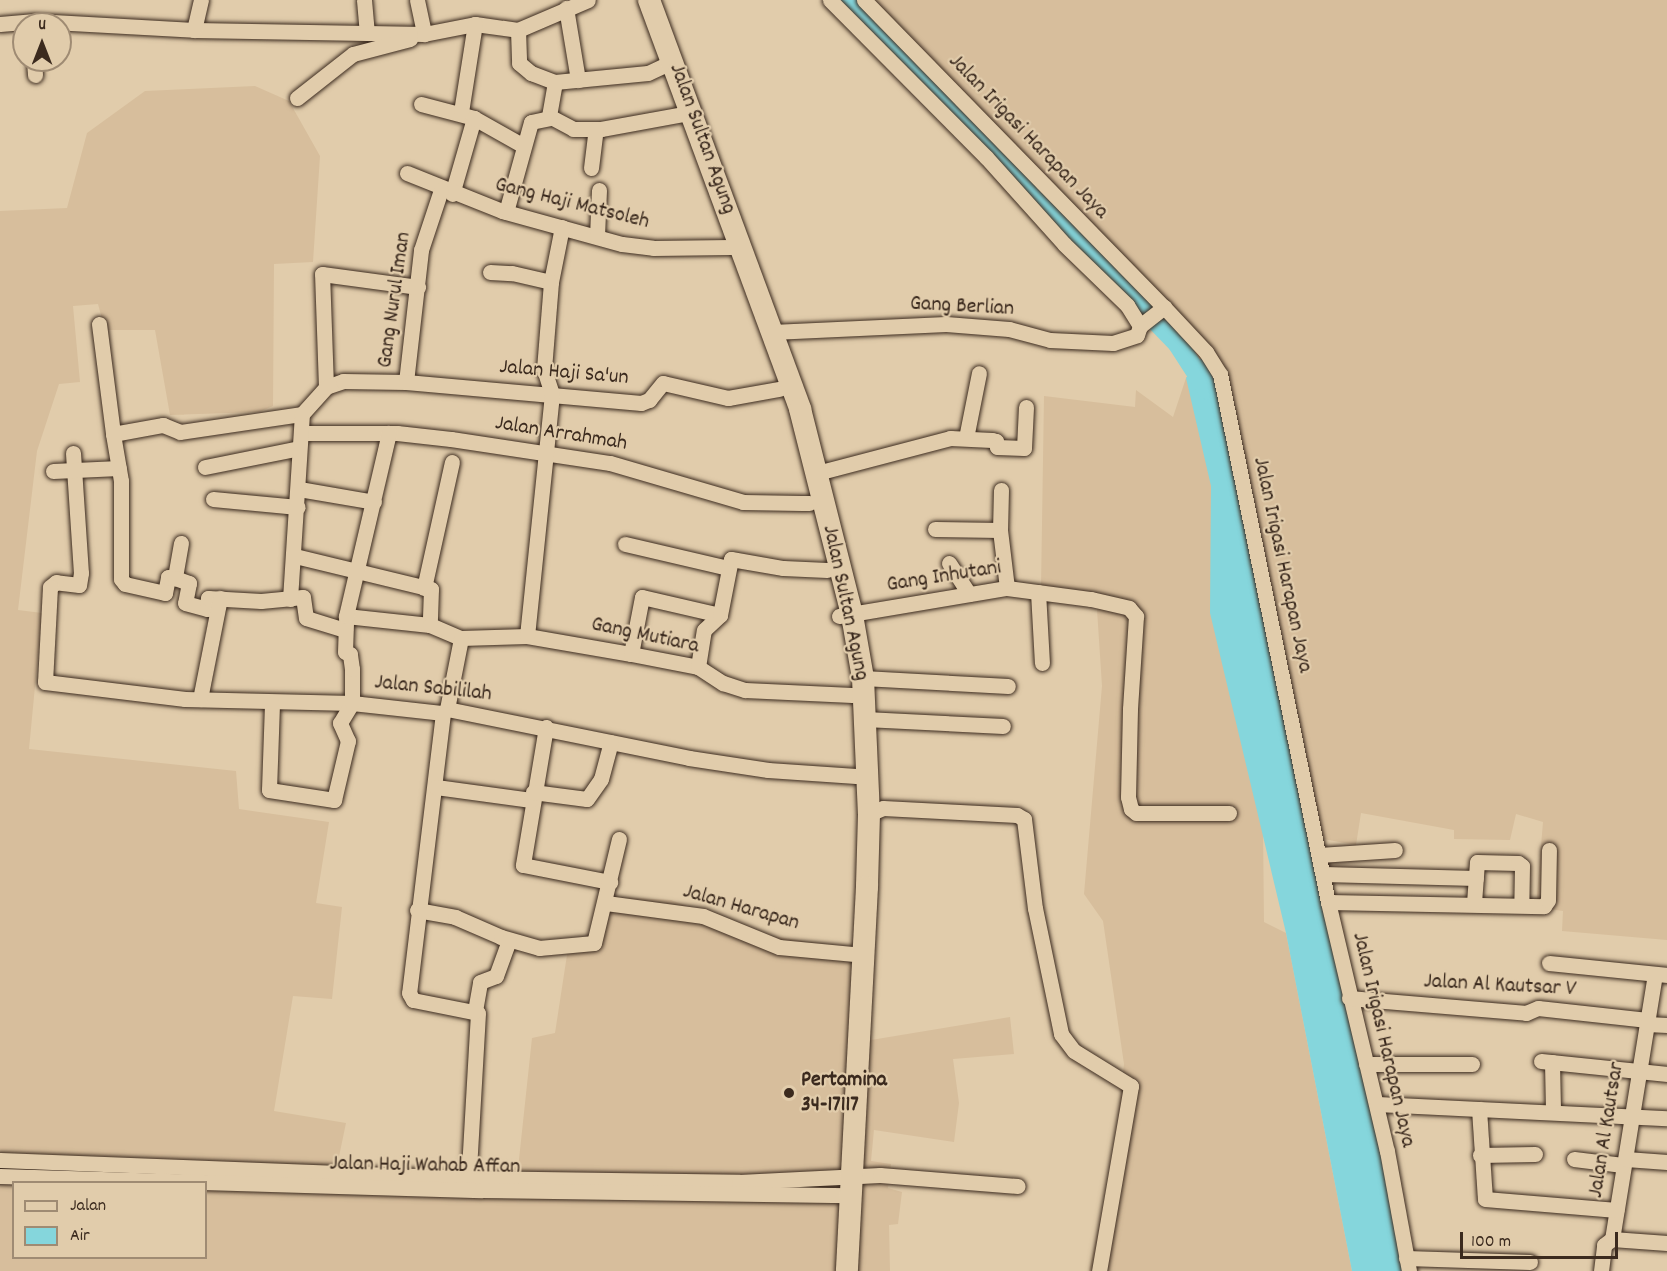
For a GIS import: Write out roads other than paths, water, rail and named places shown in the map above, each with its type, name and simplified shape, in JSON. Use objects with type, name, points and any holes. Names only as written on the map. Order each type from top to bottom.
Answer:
[{"type":"highway","name":"Jalan Sultan Agung","points":[[638,0],[683,114],[779,389],[827,570],[846,616]]},
{"type":"highway","name":"Jalan Sultan Agung","points":[[649,0],[800,409],[817,473],[865,719],[869,814],[857,955],[844,1187],[834,1271]]},
{"type":"highway","name":"Jalan Sultan Agung","points":[[857,687],[857,955]]},
{"type":"highway","name":"Jalan Sultan Agung","points":[[844,1187],[846,1271]]},
{"type":"street","points":[[194,30],[201,0]]},
{"type":"street","points":[[364,0],[367,33]]},
{"type":"street","points":[[417,0],[424,34]]},
{"type":"street","points":[[297,98],[353,54],[424,34],[475,24],[518,30],[588,0]]},
{"type":"street","points":[[830,0],[993,149],[1066,241],[1119,297],[1153,316]]},
{"type":"street","name":"Jalan Irigasi Harapan Jaya","points":[[864,0],[993,149],[1080,225],[1153,316],[1206,352],[1220,374],[1328,902],[1349,998],[1377,1104],[1407,1264]]},
{"type":"street","points":[[566,8],[578,80]]},
{"type":"street","name":"Gang Nurul Iman","points":[[406,382],[421,250],[447,192],[467,115],[475,24]]},
{"type":"street","points":[[72,25],[194,30],[424,34]]},
{"type":"street","points":[[518,30],[519,63],[531,73],[555,82],[648,72],[663,66]]},
{"type":"street","points":[[550,118],[555,82]]},
{"type":"street","points":[[421,104],[467,115],[522,145]]},
{"type":"street","points":[[506,212],[522,145],[531,122],[550,118],[573,129],[596,129],[683,114]]},
{"type":"street","points":[[591,168],[596,129]]},
{"type":"street","name":"Gang Haji Matsoleh","points":[[407,174],[447,192],[506,212],[597,236],[653,248],[731,247]]},
{"type":"street","points":[[597,236],[599,190]]},
{"type":"street","points":[[1066,241],[1080,225]]},
{"type":"street","points":[[527,636],[543,454],[552,392],[544,369],[551,282],[562,227]]},
{"type":"street","points":[[490,272],[512,273],[551,282]]},
{"type":"street","points":[[290,599],[295,556],[302,414],[326,387],[322,274],[418,287]]},
{"type":"street","name":"Gang Berlian","points":[[772,332],[946,324],[1009,329],[1050,340],[1113,343],[1137,335],[1153,316]]},
{"type":"street","points":[[99,324],[119,468],[122,579],[125,584],[165,593],[168,577],[175,578],[189,583],[184,603],[207,609],[208,598],[290,599],[303,597],[306,618],[346,623],[430,625],[461,638],[445,711],[417,910],[409,996],[475,1011],[479,1016],[468,1184]]},
{"type":"street","points":[[966,438],[979,372]]},
{"type":"street","name":"Jalan Haji Sa'un","points":[[326,387],[343,381],[406,382],[552,392],[641,403],[649,400],[663,384],[728,398],[779,389]]},
{"type":"street","points":[[817,473],[878,455],[966,438],[996,441],[997,447],[1022,448],[1025,445],[1026,407]]},
{"type":"street","points":[[113,434],[163,425],[180,432],[302,414]]},
{"type":"street","points":[[272,704],[269,789],[332,801],[348,741],[340,723],[352,703],[350,654],[345,652],[346,623],[388,433]]},
{"type":"street","name":"Jalan Arrahmah","points":[[205,467],[300,440],[388,433],[630,467],[743,502],[809,503]]},
{"type":"street","points":[[73,453],[74,470]]},
{"type":"street","points":[[424,588],[452,462]]},
{"type":"street","points":[[53,471],[119,468]]},
{"type":"street","name":"Jalan Sabililah","points":[[74,470],[81,573],[79,585],[56,582],[50,587],[45,682],[200,699],[272,704],[352,703],[445,711],[546,727],[610,742],[768,770],[856,776]]},
{"type":"street","points":[[299,489],[374,502]]},
{"type":"street","points":[[1001,490],[1000,530],[1007,588]]},
{"type":"street","points":[[213,499],[298,507]]},
{"type":"street","points":[[935,529],[1000,530]]},
{"type":"street","points":[[175,578],[181,543]]},
{"type":"street","points":[[625,544],[728,568]]},
{"type":"street","points":[[295,556],[431,589],[430,625]]},
{"type":"street","points":[[698,667],[704,630],[720,615],[728,568],[733,558],[783,568],[827,570]]},
{"type":"street","points":[[949,563],[969,594]]},
{"type":"street","name":"Gang Inhutani","points":[[846,616],[1007,588],[1091,599],[1129,608],[1136,616],[1130,709],[1128,797],[1131,809],[1136,813],[1229,813]]},
{"type":"street","points":[[1038,592],[1042,663]]},
{"type":"street","points":[[631,654],[642,597],[720,615]]},
{"type":"street","points":[[200,699],[220,598]]},
{"type":"street","name":"Gang Mutiara","points":[[461,638],[527,636],[631,654],[698,667],[723,683],[745,690],[1008,686]]},
{"type":"street","points":[[865,719],[1003,726]]},
{"type":"street","points":[[546,727],[532,796],[525,867],[610,882]]},
{"type":"street","points":[[436,787],[587,799],[601,779],[610,742]]},
{"type":"street","points":[[869,814],[883,808],[1017,815],[1024,819],[1035,908],[1061,1034],[1074,1051],[1131,1086],[1100,1271]]},
{"type":"street","points":[[417,910],[455,917],[509,940],[542,948],[594,944],[620,839]]},
{"type":"street","points":[[1319,855],[1395,850]]},
{"type":"street","points":[[1328,902],[1546,904],[1548,850]]},
{"type":"street","points":[[1474,903],[1478,862],[1520,864],[1521,905]]},
{"type":"street","points":[[1323,874],[1476,878]]},
{"type":"street","name":"Jalan Harapan","points":[[606,903],[689,913],[779,947],[857,955]]},
{"type":"street","points":[[475,1011],[480,982],[496,976],[509,940]]},
{"type":"street","points":[[1549,963],[1661,975]]},
{"type":"street","name":"Jalan Al Kautsar","points":[[1601,1271],[1604,1245],[1612,1239],[1634,1115],[1647,1022],[1661,975]]},
{"type":"street","name":"Jalan Al Kautsar V","points":[[1349,998],[1526,1013],[1538,1008],[1667,1025]]},
{"type":"street","points":[[1553,1110],[1546,1062],[1667,1074]]},
{"type":"street","points":[[1366,1064],[1472,1064]]},
{"type":"street","points":[[1377,1104],[1553,1110],[1667,1118]]},
{"type":"street","points":[[1479,1109],[1480,1155],[1485,1199],[1617,1210]]},
{"type":"street","points":[[1480,1155],[1535,1154]]},
{"type":"street","points":[[1574,1159],[1667,1162]]},
{"type":"street","name":"Jalan Haji Wahab Affan","points":[[0,1160],[468,1184]]},
{"type":"street","name":"Jalan Haji Wahab Affan","points":[[0,1176],[468,1184],[844,1187],[880,1175],[1018,1186]]},
{"type":"street","points":[[1612,1239],[1667,1243]]},
{"type":"street","points":[[1407,1264],[1530,1262]]},
{"type":"water","points":[[1206,352],[1218,369],[1409,1271],[1352,1271],[1286,933],[1210,613],[1211,486],[1186,378]]},
{"type":"waterway","points":[[845,0],[1178,344],[1207,389]]},
{"type":"place","name":"Pertamina 34-17117","points":[[789,1093]]}]
